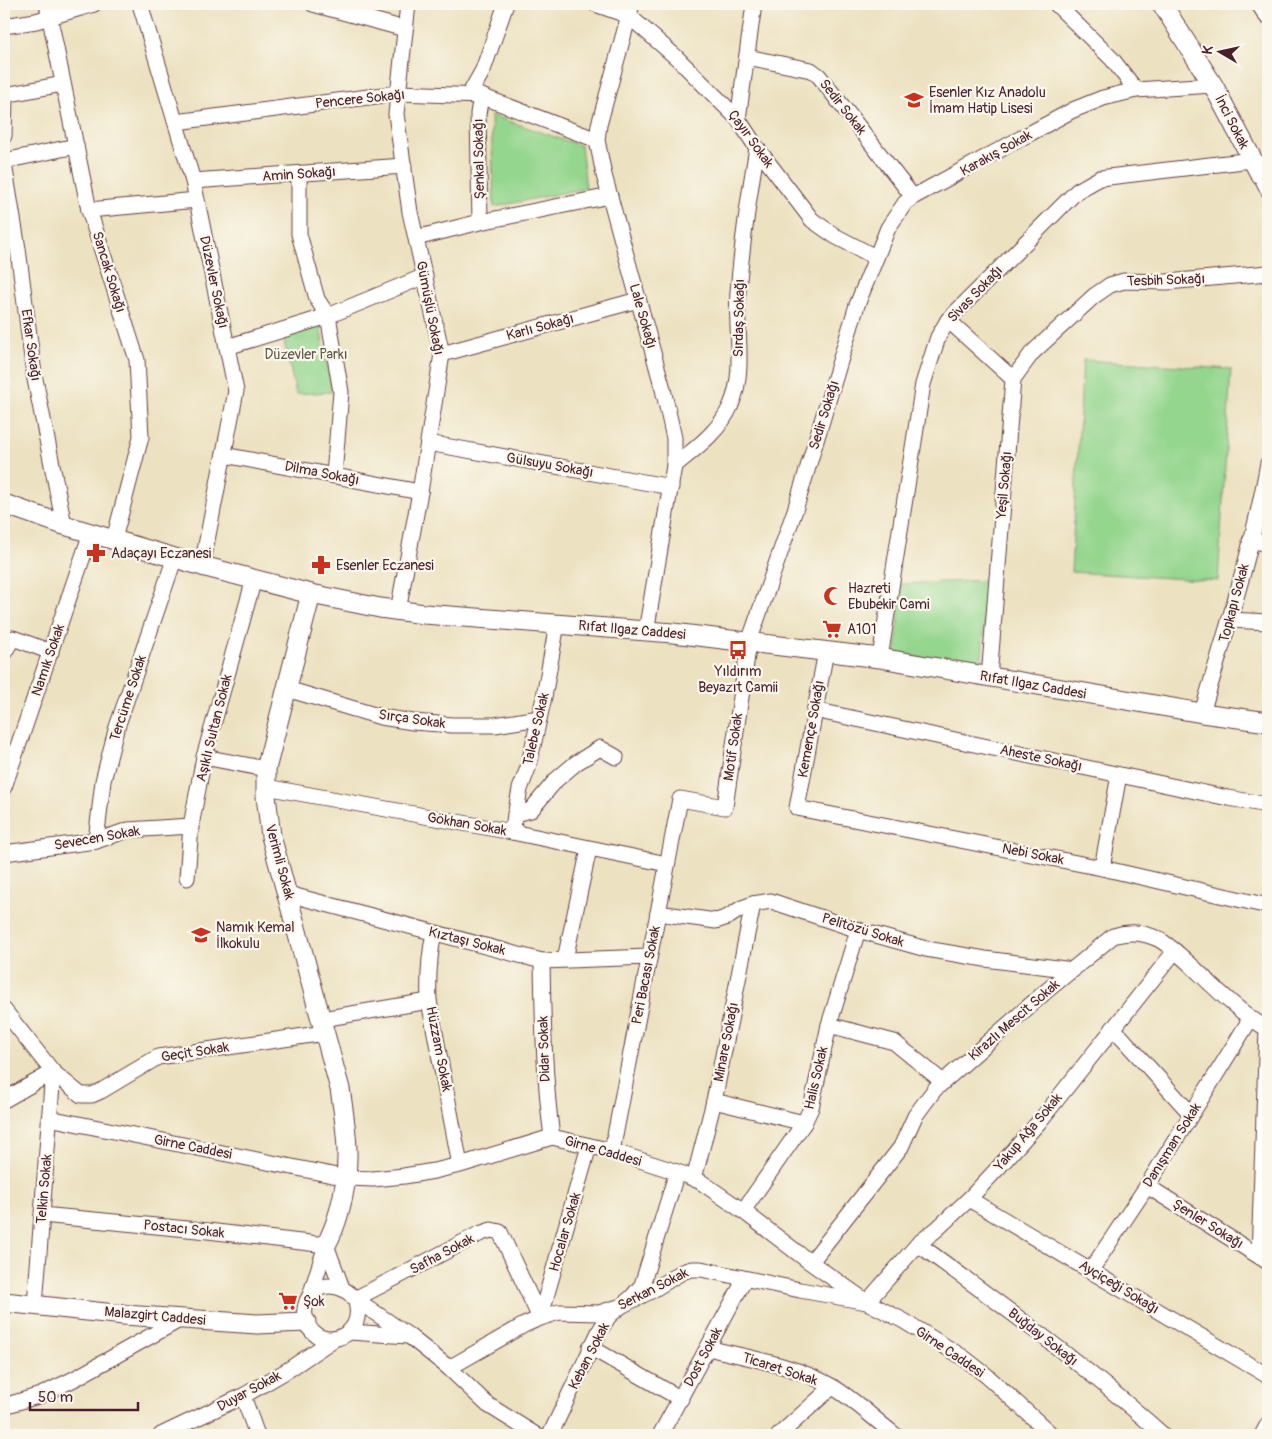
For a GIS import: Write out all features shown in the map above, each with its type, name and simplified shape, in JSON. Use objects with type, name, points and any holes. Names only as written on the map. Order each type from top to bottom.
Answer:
[{"type":"street","points":[[4,26],[48,10],[94,4]]},
{"type":"street","name":"Düzevler Sokağı","points":[[140,4],[193,181],[236,391],[202,566]]},
{"type":"street","name":"Gümüşlü Sokağı","points":[[398,611],[420,492],[442,354],[416,238],[396,114],[408,4]]},
{"type":"street","name":"Şenkal Sokağı","points":[[480,222],[478,114],[475,96],[506,4]]},
{"type":"street","points":[[595,4],[631,10]]},
{"type":"street","points":[[738,119],[754,4]]},
{"type":"street","points":[[1056,4],[1112,59],[1136,90]]},
{"type":"street","name":"İnci Sokak","points":[[1162,4],[1213,85],[1262,174]]},
{"type":"street","points":[[1262,4],[1268,15]]},
{"type":"street","points":[[321,5],[405,30]]},
{"type":"street","name":"Sancak Sokağı","points":[[48,10],[90,210],[137,360],[141,437],[114,539]]},
{"type":"street","name":"Çayır Sokak","points":[[631,10],[738,119],[757,148],[812,220],[835,236],[875,257]]},
{"type":"street","name":"Lale Sokağı","points":[[631,10],[599,124],[598,140],[610,196],[663,389],[674,438],[674,466],[671,487],[646,632]]},
{"type":"street","name":"Sedir Sokak","points":[[747,57],[811,70],[819,76],[913,197]]},
{"type":"street","points":[[4,136],[5,95],[63,84]]},
{"type":"street","name":"Karakış Sokak","points":[[913,197],[1073,110],[1103,98],[1136,90],[1213,85]]},
{"type":"street","name":"Pencere Sokağı","points":[[176,122],[399,93],[475,96],[598,140]]},
{"type":"street","points":[[4,162],[76,146]]},
{"type":"street","name":"Sırdaş Sokağı","points":[[674,466],[700,446],[721,423],[736,392],[738,373],[738,294],[748,205],[757,148]]},
{"type":"street","name":"Efkar Sokağı","points":[[4,162],[18,249],[34,374],[64,525]]},
{"type":"street","name":"Amin Sokağı","points":[[193,181],[404,166]]},
{"type":"street","points":[[299,174],[299,234],[317,299],[328,316],[341,392],[334,476]]},
{"type":"street","name":"Sivas Sokağı","points":[[880,658],[923,384],[938,337],[948,320],[1077,192],[1100,178],[1262,174]]},
{"type":"street","points":[[416,238],[480,222],[610,196]]},
{"type":"street","name":"Sedir Sokağı","points":[[749,642],[795,510],[857,305],[888,228],[905,203],[913,197]]},
{"type":"street","points":[[90,210],[197,200]]},
{"type":"street","name":"Tesbih Sokağı","points":[[1013,379],[1032,354],[1094,296],[1110,285],[1124,281],[1167,282],[1268,273]]},
{"type":"street","points":[[227,347],[328,316],[425,276]]},
{"type":"street","name":"Karlı Sokağı","points":[[442,354],[638,300]]},
{"type":"street","points":[[948,320],[1013,379]]},
{"type":"street","name":"Yeşil Sokağı","points":[[989,678],[1013,379]]},
{"type":"street","name":"Gülsuyu Sokağı","points":[[428,443],[671,487]]},
{"type":"street","name":"Dilma Sokağı","points":[[224,455],[420,492]]},
{"type":"street","name":"Topkapı Sokak","points":[[1202,714],[1230,620],[1268,469]]},
{"type":"street","name":"Rıfat Ilgaz Caddesi","points":[[4,504],[64,525],[202,566],[311,594],[398,611],[673,633],[826,651],[880,658],[1202,714],[1268,722]]},
{"type":"street","name":"Namık Sokak","points":[[4,787],[91,533]]},
{"type":"street","points":[[1250,541],[1268,543]]},
{"type":"street","name":"Tercüme Sokak","points":[[96,841],[103,781],[116,730],[175,558]]},
{"type":"street","name":"Aşıklı Sultan Sokak","points":[[187,878],[190,826],[204,757],[254,579]]},
{"type":"street","name":"Verimli Sokak","points":[[311,594],[266,778],[272,836],[279,869],[288,894],[340,1089],[348,1155],[347,1178],[334,1229],[326,1245]]},
{"type":"street","points":[[1230,620],[1268,622]]},
{"type":"street","name":"Talebe Sokak","points":[[512,832],[520,789],[528,768],[539,718],[557,624]]},
{"type":"street","points":[[4,653],[13,638],[51,652]]},
{"type":"street","name":"Motif Sokak","points":[[680,799],[725,807],[749,642]]},
{"type":"street","name":"Kemençe Sokağı","points":[[797,808],[826,651]]},
{"type":"street","name":"Sırça Sokak","points":[[287,689],[381,717],[413,722],[495,726],[539,718]]},
{"type":"street","name":"Aheste Sokağı","points":[[814,710],[1268,805]]},
{"type":"street","points":[[515,814],[531,810],[556,780],[576,763],[600,748],[616,757]]},
{"type":"street","name":"Gökhan Sokak","points":[[204,757],[266,778],[589,849],[667,864]]},
{"type":"street","points":[[1102,868],[1119,775]]},
{"type":"street","name":"Peri Bacası Sokak","points":[[612,1151],[680,799]]},
{"type":"street","name":"Nebi Sokak","points":[[797,808],[1102,868],[1268,906]]},
{"type":"street","name":"Sevecen Sokak","points":[[4,852],[96,841],[128,830],[190,826]]},
{"type":"street","points":[[565,959],[589,849]]},
{"type":"street","name":"Kıztaşı Sokak","points":[[288,894],[542,961],[649,957]]},
{"type":"street","name":"Pelitözü Sokak","points":[[658,913],[716,921],[728,917],[742,908],[770,901],[858,930],[926,949],[985,959],[1073,970]]},
{"type":"street","name":"Minare Sokağı","points":[[694,1179],[714,1101],[753,904]]},
{"type":"street","name":"Halis Sokak","points":[[743,1211],[804,1123],[811,1108],[829,1024],[858,930]]},
{"type":"street","name":"Kirazlı Mescit Sokak","points":[[811,1262],[901,1147],[915,1116],[935,1090],[1044,993],[1113,936],[1126,932],[1142,933],[1158,939],[1175,951],[1251,1018],[1268,1029]]},
{"type":"street","name":"Hüzzam Sokak","points":[[434,933],[430,950],[429,1001],[460,1165]]},
{"type":"street","name":"Yakup Ağa Sokak","points":[[867,1302],[918,1244],[938,1229],[969,1199],[1039,1122],[1175,951]]},
{"type":"street","name":"Didar Sokak","points":[[542,961],[546,1091],[552,1137]]},
{"type":"street","name":"Geçit Sokak","points":[[4,1010],[53,1072],[81,1095],[92,1095],[158,1057],[323,1026],[429,1001]]},
{"type":"street","name":"Danışman Sokak","points":[[1091,1270],[1147,1186],[1251,1018]]},
{"type":"street","points":[[829,1024],[894,1042],[943,1082]]},
{"type":"street","points":[[1113,1028],[1191,1114]]},
{"type":"street","points":[[1263,1259],[1268,1029]]},
{"type":"street","points":[[4,1100],[53,1072]]},
{"type":"street","name":"Telkin Sokak","points":[[35,1305],[53,1072]]},
{"type":"street","points":[[714,1101],[804,1123]]},
{"type":"street","name":"Girne Caddesi","points":[[50,1118],[347,1178],[373,1179],[404,1176],[460,1165],[552,1137],[612,1151],[677,1172],[701,1182],[867,1302],[904,1321],[964,1358],[1052,1435]]},
{"type":"street","name":"Hocalar Sokak","points":[[540,1318],[589,1146]]},
{"type":"street","name":"Keban Sokak","points":[[550,1435],[590,1347],[609,1316],[632,1297],[642,1285],[677,1172]]},
{"type":"street","name":"Şenler Sokağı","points":[[1147,1186],[1263,1259]]},
{"type":"street","name":"Ayçiçeği Sokağı","points":[[969,1199],[1268,1376]]},
{"type":"street","name":"Postacı Sokak","points":[[42,1215],[208,1231],[326,1245]]},
{"type":"street","name":"Safha Sokak","points":[[355,1299],[491,1230],[500,1232],[540,1318]]},
{"type":"street","name":"Buğday Sokağı","points":[[918,1244],[1032,1327],[1122,1398],[1164,1435]]},
{"type":"street","points":[[326,1245],[342,1288]]},
{"type":"street","points":[[326,1245],[304,1313],[310,1329],[325,1339],[342,1337],[350,1332],[358,1316],[358,1307],[355,1299]]},
{"type":"street","name":"Serkan Sokak","points":[[449,1368],[524,1325],[540,1318],[553,1313],[599,1313],[619,1307],[651,1291],[682,1272],[691,1269],[701,1269],[867,1302]]},
{"type":"street","name":"Dost Sokak","points":[[660,1435],[745,1279]]},
{"type":"street","points":[[310,1296],[316,1290],[333,1286],[349,1292],[355,1299],[409,1336],[449,1368],[488,1405],[536,1435]]},
{"type":"street","name":"Malazgirt Caddesi","points":[[4,1302],[181,1319],[257,1324],[306,1322]]},
{"type":"street","points":[[4,1406],[41,1395],[74,1379],[181,1319]]},
{"type":"street","points":[[350,1332],[409,1336]]},
{"type":"street","name":"Duyar Sokak","points":[[161,1435],[243,1396],[288,1370],[334,1339]]},
{"type":"street","points":[[590,1347],[681,1399]]},
{"type":"street","name":"Ticaret Sokak","points":[[708,1348],[788,1368],[812,1377],[832,1387],[895,1435]]},
{"type":"street","points":[[784,1434],[832,1387]]},
{"type":"street","points":[[243,1396],[257,1435]]},
{"type":"street","points":[[1262,1435],[1268,1424]]},
{"type":"green space","points":[[491,115],[581,146],[586,188],[494,207]]},
{"type":"green space","name":"Düzevler Parkı","points":[[320,326],[332,392],[296,394],[283,337]]},
{"type":"green space","points":[[1083,360],[1231,369],[1218,581],[1071,572]]},
{"type":"green space","points":[[988,580],[981,667],[896,654],[901,584]]},
{"type":"place","name":"Esenler Kız Anadolu İmam Hatip Lisesi","points":[[914,100]]},
{"type":"place","name":"Adaçayı Eczanesi","points":[[96,553]]},
{"type":"place","name":"Esenler Eczanesi","points":[[321,565]]},
{"type":"place","name":"Hazreti Ebubekir Cami","points":[[833,596]]},
{"type":"place","name":"A101","points":[[832,629]]},
{"type":"place","name":"Yıldırım Beyazıt Camii","points":[[738,650]]},
{"type":"place","name":"Namık Kemal İlkokulu","points":[[201,935]]},
{"type":"place","name":"Şok","points":[[288,1301]]}]
